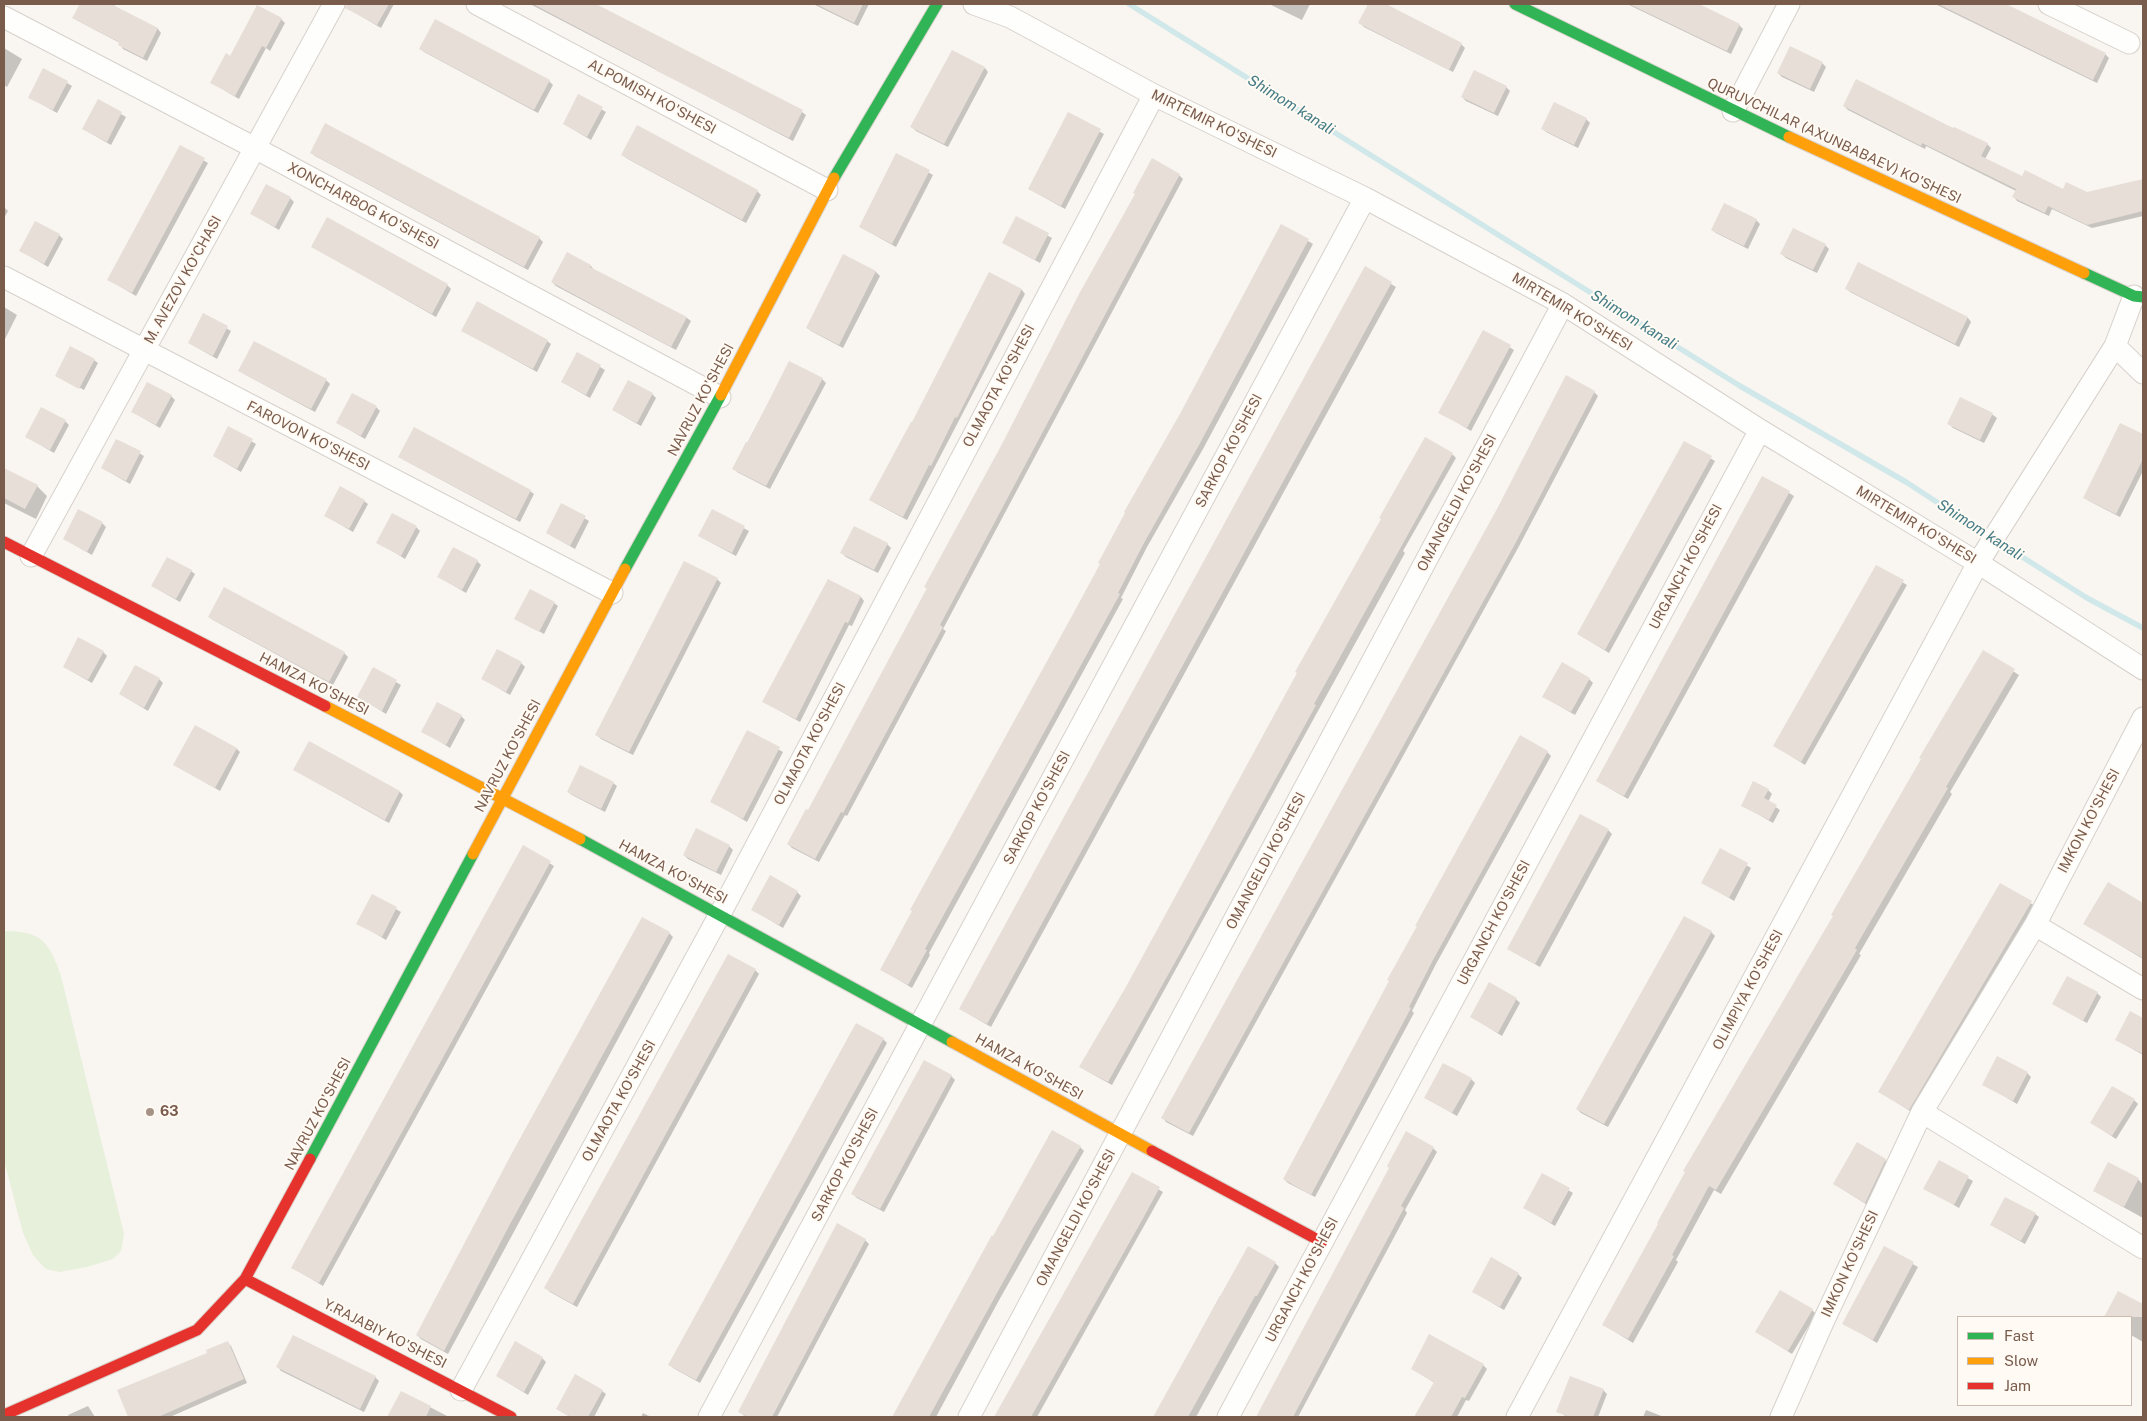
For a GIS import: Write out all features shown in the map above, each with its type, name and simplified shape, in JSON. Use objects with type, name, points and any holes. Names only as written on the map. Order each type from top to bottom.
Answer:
[{"type":"street","name":"M. AVEZOV KO'CHASI","points":[[31,556],[334,4]]},
{"type":"street","name":"ALPOMISH KO'SHESI","points":[[477,4],[827,190]]},
{"type":"street","name":"NAVRUZ KO'SHESI","points":[[4,1415],[196,1330],[226,1301],[245,1279],[612,593],[720,397],[827,190],[937,4]]},
{"type":"street","name":"MIRTEMIR KO'SHESI","points":[[974,4],[1010,17],[1154,94],[1365,198],[1563,304],[1760,430],[1978,563],[2143,669]]},
{"type":"street","name":"QURUVCHILAR (AXUNBABAEV) KO'SHESI","points":[[1515,4],[1733,111],[2138,296]]},
{"type":"street","points":[[1733,111],[1789,4]]},
{"type":"street","points":[[2049,4],[2129,43]]},
{"type":"street","name":"XONCHARBOG KO'SHESI","points":[[4,17],[255,148],[720,397]]},
{"type":"street","name":"OLMAOTA KO'SHESI","points":[[461,1390],[720,914],[1154,94]]},
{"type":"street","name":"SARKOP KO'SHESI","points":[[709,1417],[1365,198]]},
{"type":"street","name":"FAROVON KO'SHESI","points":[[4,277],[612,593]]},
{"type":"street","name":"OLIMPIYA KO'SHESI","points":[[1517,1417],[1978,563],[2115,346],[2138,296]]},
{"type":"street","name":"OMANGELDI KO'SHESI","points":[[969,1417],[1563,304]]},
{"type":"street","points":[[2115,346],[2143,373]]},
{"type":"street","name":"URGANCH KO'SHESI","points":[[1228,1417],[1760,430]]},
{"type":"street","name":"HAMZA KO'SHESI","points":[[4,542],[503,798],[720,914],[1120,1135],[1322,1242]]},
{"type":"street","name":"IMKON KO'SHESI","points":[[1781,1417],[1824,1320],[1922,1112],[2035,925],[2143,718]]},
{"type":"street","points":[[2035,925],[2143,989]]},
{"type":"street","points":[[1922,1112],[2143,1248]]},
{"type":"street","name":"Y.RAJABIY KO'SHESI","points":[[245,1279],[510,1417]]},
{"type":"green space","points":[[4,931],[27,933],[36,936],[48,947],[61,976],[124,1234],[121,1251],[113,1259],[87,1267],[59,1272],[46,1269],[33,1255],[23,1233],[4,1160]]},
{"type":"building","points":[[80,4],[111,4],[158,28],[143,58],[118,45],[119,42],[72,18]]},
{"type":"building","points":[[346,4],[389,4],[377,25],[345,8]]},
{"type":"building","points":[[533,4],[596,4],[803,110],[789,138],[655,70]]},
{"type":"building","points":[[816,4],[863,4],[854,23]]},
{"type":"building","points":[[1368,4],[1386,4],[1462,43],[1449,70],[1358,23]]},
{"type":"building","points":[[1629,4],[1699,4],[1740,24],[1727,51]]},
{"type":"building","points":[[1938,4],[2006,4],[2106,53],[2093,80]]},
{"type":"building","points":[[257,5],[282,18],[266,48],[262,46],[235,96],[210,83],[226,53],[230,56]]},
{"type":"building","points":[[435,19],[550,80],[534,110],[419,49]]},
{"type":"building","points":[[1790,46],[1823,62],[1810,89],[1777,73]]},
{"type":"building","points":[[952,50],[985,67],[944,144],[910,127]]},
{"type":"building","points":[[43,68],[68,81],[53,110],[28,98]]},
{"type":"building","points":[[1474,70],[1507,86],[1494,113],[1461,97]]},
{"type":"building","points":[[1856,79],[1953,128],[1988,143],[1981,156],[2022,176],[2025,170],[2063,189],[2066,182],[2087,192],[2143,179],[2143,211],[2087,225],[2048,206],[2045,213],[2012,197],[2016,189],[1922,143],[1921,146],[1843,106]]},
{"type":"building","points":[[578,94],[603,107],[587,137],[563,124]]},
{"type":"building","points":[[98,99],[122,112],[107,142],[82,129]]},
{"type":"building","points":[[1554,102],[1587,118],[1574,145],[1541,129]]},
{"type":"building","points":[[1068,112],[1101,129],[1061,206],[1028,189]]},
{"type":"building","points":[[325,123],[540,237],[524,267],[310,153]]},
{"type":"building","points":[[637,125],[758,190],[742,220],[621,155]]},
{"type":"building","points":[[180,145],[205,158],[132,293],[107,280]]},
{"type":"building","points":[[896,153],[930,170],[892,244],[859,227]]},
{"type":"building","points":[[1152,158],[1180,174],[940,625],[943,627],[843,813],[841,812],[815,859],[787,844],[806,809],[808,810],[927,588],[924,587],[1001,446],[1079,294],[1135,194],[1133,193]]},
{"type":"building","points":[[266,184],[291,197],[275,227],[250,214]]},
{"type":"building","points":[[1724,203],[1757,219],[1744,246],[1711,230]]},
{"type":"building","points":[[1016,216],[1049,233],[1035,260],[1002,243]]},
{"type":"building","points":[[327,217],[448,284],[432,314],[311,247]]},
{"type":"building","points":[[35,221],[60,234],[44,264],[19,251]]},
{"type":"building","points":[[1281,224],[1309,239],[1199,445],[1144,543],[1118,593],[1120,594],[925,949],[927,950],[908,985],[880,970],[912,911],[910,910],[1073,614],[1100,564],[1098,563],[1124,512],[1181,412]]},
{"type":"building","points":[[1793,228],[1826,244],[1813,270],[1780,254]]},
{"type":"building","points":[[567,252],[591,265],[590,267],[687,317],[671,347],[551,282]]},
{"type":"building","points":[[843,254],[876,271],[839,345],[806,328]]},
{"type":"building","points":[[1858,262],[1968,317],[1955,344],[1845,289]]},
{"type":"building","points":[[1365,266],[1392,282],[987,1024],[959,1009]]},
{"type":"building","points":[[989,272],[1022,289],[957,418],[955,417],[903,517],[869,500],[912,422]]},
{"type":"building","points":[[477,301],[548,340],[533,369],[461,331]]},
{"type":"building","points":[[203,313],[228,326],[213,356],[188,343]]},
{"type":"building","points":[[1483,330],[1511,345],[1467,428],[1438,413]]},
{"type":"building","points":[[254,341],[327,379],[311,409],[238,371]]},
{"type":"building","points":[[70,346],[95,359],[79,389],[55,376]]},
{"type":"building","points":[[577,352],[601,365],[586,395],[561,382]]},
{"type":"building","points":[[789,361],[823,378],[766,486],[732,469],[746,442],[748,442]]},
{"type":"building","points":[[1566,375],[1595,391],[1515,544],[1189,1133],[1161,1118],[1498,507]]},
{"type":"building","points":[[628,380],[653,393],[637,423],[612,410]]},
{"type":"building","points":[[147,382],[172,395],[156,425],[131,412]]},
{"type":"building","points":[[352,393],[377,406],[361,436],[336,423]]},
{"type":"building","points":[[1960,397],[1993,413],[1980,440],[1947,424]]},
{"type":"building","points":[[41,407],[66,420],[50,450],[25,437]]},
{"type":"building","points":[[2120,423],[2143,434],[2143,459],[2116,514],[2083,498]]},
{"type":"building","points":[[228,426],[253,439],[237,469],[213,456]]},
{"type":"building","points":[[414,427],[531,490],[516,519],[398,457]]},
{"type":"building","points":[[1425,437],[1453,453],[1314,704],[1316,705],[1183,948],[1108,1082],[1079,1067],[1127,985],[1297,673],[1295,672]]},
{"type":"building","points":[[116,439],[141,451],[126,481],[101,468]]},
{"type":"building","points":[[1684,441],[1712,456],[1605,650],[1577,634]]},
{"type":"building","points":[[4,468],[38,485],[25,509],[4,498]]},
{"type":"building","points":[[1762,476],[1790,491],[1624,796],[1596,781]]},
{"type":"building","points":[[340,486],[365,500],[349,529],[324,516]]},
{"type":"building","points":[[561,503],[586,516],[570,546],[546,533]]},
{"type":"building","points":[[78,509],[103,522],[87,552],[63,539]]},
{"type":"building","points":[[712,509],[745,526],[732,553],[698,536]]},
{"type":"building","points":[[392,513],[417,526],[401,556],[376,543]]},
{"type":"building","points":[[854,526],[888,543],[874,570],[840,553]]},
{"type":"building","points":[[453,547],[478,560],[462,590],[437,577]]},
{"type":"building","points":[[167,557],[192,570],[176,599],[151,586]]},
{"type":"building","points":[[684,561],[718,578],[629,752],[595,735]]},
{"type":"building","points":[[1876,565],[1904,580],[1801,762],[1773,746]]},
{"type":"building","points":[[828,579],[861,596],[848,623],[845,622],[796,719],[762,702]]},
{"type":"building","points":[[224,587],[345,652],[329,682],[208,617]]},
{"type":"building","points":[[530,589],[555,602],[539,632],[514,619]]},
{"type":"building","points":[[78,637],[104,651],[88,680],[63,667]]},
{"type":"building","points":[[497,649],[522,662],[506,692],[481,679]]},
{"type":"building","points":[[1983,650],[2015,669],[1855,948],[1857,950],[1716,1190],[1709,1186],[1672,1255],[1674,1256],[1628,1339],[1602,1325],[1658,1224],[1685,1172],[1683,1171],[1833,916],[1831,915],[1921,759],[1919,758]]},
{"type":"building","points":[[1562,662],[1590,678],[1571,712],[1542,697]]},
{"type":"building","points":[[135,665],[160,678],[144,708],[119,694]]},
{"type":"building","points":[[373,667],[397,680],[382,711],[357,697]]},
{"type":"building","points":[[437,702],[462,715],[446,745],[421,732]]},
{"type":"building","points":[[195,725],[237,748],[215,788],[173,765]]},
{"type":"building","points":[[747,730],[780,747],[743,819],[710,802]]},
{"type":"building","points":[[1520,735],[1548,751],[1433,960],[1409,1007],[1411,1008],[1311,1195],[1283,1179],[1389,981],[1387,980],[1417,926],[1415,926]]},
{"type":"building","points":[[309,741],[400,791],[385,820],[293,770]]},
{"type":"building","points":[[580,765],[614,782],[601,809],[567,792]]},
{"type":"building","points":[[1753,781],[1769,789],[1764,798],[1777,805],[1769,820],[1741,806]]},
{"type":"building","points":[[1580,814],[1609,829],[1535,964],[1507,949]]},
{"type":"building","points":[[696,828],[730,845],[716,872],[683,855]]},
{"type":"building","points":[[523,845],[551,861],[319,1283],[291,1268]]},
{"type":"building","points":[[1720,848],[1748,863],[1729,898],[1701,883]]},
{"type":"building","points":[[770,875],[798,891],[779,925],[751,910]]},
{"type":"building","points":[[2108,882],[2143,903],[2143,958],[2083,924]]},
{"type":"building","points":[[2000,883],[2032,901],[1909,1110],[1878,1092]]},
{"type":"building","points":[[372,894],[397,907],[382,937],[356,924]]},
{"type":"building","points":[[1684,916],[1712,931],[1604,1124],[1576,1109]]},
{"type":"building","points":[[642,917],[670,932],[509,1226],[444,1351],[416,1335],[512,1153]]},
{"type":"building","points":[[728,954],[756,969],[573,1304],[544,1288]]},
{"type":"building","points":[[2067,976],[2098,992],[2083,1021],[2052,1004]]},
{"type":"building","points":[[1489,982],[1517,998],[1498,1033],[1470,1017]]},
{"type":"building","points":[[2130,1011],[2143,1018],[2143,1054],[2115,1040]]},
{"type":"building","points":[[856,1023],[884,1038],[696,1380],[668,1365]]},
{"type":"building","points":[[1997,1056],[2028,1072],[2013,1101],[1982,1085]]},
{"type":"building","points":[[924,1060],[952,1075],[880,1209],[851,1194]]},
{"type":"building","points":[[1443,1063],[1472,1078],[1452,1113],[1424,1098]]},
{"type":"building","points":[[2112,1086],[2135,1099],[2112,1136],[2090,1123]]},
{"type":"building","points":[[1052,1130],[1081,1146],[1030,1233],[929,1417],[892,1417],[992,1235]]},
{"type":"building","points":[[1406,1131],[1434,1147],[1401,1206],[1404,1208],[1293,1417],[1256,1417],[1389,1168],[1387,1166]]},
{"type":"building","points":[[1857,1142],[1886,1159],[1865,1203],[1833,1184]]},
{"type":"building","points":[[1939,1160],[1969,1176],[1954,1205],[1923,1189]]},
{"type":"building","points":[[2108,1162],[2139,1178],[2124,1207],[2093,1191]]},
{"type":"building","points":[[1132,1172],[1160,1187],[1141,1222],[1031,1417],[994,1417]]},
{"type":"building","points":[[1542,1173],[1570,1188],[1551,1223],[1523,1208]]},
{"type":"building","points":[[2005,1197],[2036,1213],[2021,1241],[1990,1225]]},
{"type":"building","points":[[837,1223],[866,1239],[772,1417],[748,1417],[738,1412]]},
{"type":"building","points":[[1248,1246],[1276,1262],[1188,1417],[1153,1417]]},
{"type":"building","points":[[1884,1246],[1914,1262],[1873,1340],[1842,1324]]},
{"type":"building","points":[[1491,1257],[1519,1273],[1500,1307],[1472,1292]]},
{"type":"building","points":[[1780,1290],[1813,1309],[1788,1351],[1755,1332]]},
{"type":"building","points":[[2118,1291],[2143,1304],[2143,1317],[2105,1316]]},
{"type":"building","points":[[1429,1334],[1484,1364],[1465,1398],[1462,1397],[1451,1417],[1414,1417],[1434,1382],[1411,1369]]},
{"type":"building","points":[[293,1335],[376,1376],[360,1409],[276,1367]]},
{"type":"building","points":[[228,1341],[244,1379],[158,1417],[128,1417],[117,1390],[207,1353],[206,1350]]},
{"type":"building","points":[[515,1341],[543,1357],[524,1392],[496,1376]]},
{"type":"building","points":[[575,1374],[603,1390],[588,1417],[571,1417],[556,1409]]},
{"type":"building","points":[[1570,1376],[1604,1389],[1593,1417],[1570,1417],[1556,1412]]},
{"type":"building","points":[[401,1391],[431,1406],[426,1417],[387,1417]]},
{"type":"waterway","name":"Shimom kanali","points":[[1129,4],[1740,386],[1906,482],[1989,536]]},
{"type":"waterway","name":"Shimom kanali","points":[[1997,541],[2087,598],[2143,628]]},
{"type":"traffic: fast","points":[[834,178],[937,4]]},
{"type":"traffic: fast","points":[[1515,4],[1789,137]]},
{"type":"traffic: fast","points":[[2084,273],[2134,296],[2143,297]]},
{"type":"traffic: fast","points":[[625,569],[721,395]]},
{"type":"traffic: fast","points":[[580,839],[952,1042]]},
{"type":"traffic: fast","points":[[310,1159],[473,854]]},
{"type":"traffic: slow","points":[[1789,137],[2084,273]]},
{"type":"traffic: slow","points":[[721,395],[834,178]]},
{"type":"traffic: slow","points":[[473,854],[625,569]]},
{"type":"traffic: slow","points":[[325,706],[580,839]]},
{"type":"traffic: slow","points":[[952,1042],[1152,1151]]},
{"type":"traffic: jam","points":[[4,542],[325,706]]},
{"type":"traffic: jam","points":[[1152,1151],[1322,1242]]},
{"type":"traffic: jam","points":[[4,1415],[197,1330],[245,1279],[310,1159]]},
{"type":"traffic: jam","points":[[245,1279],[511,1417]]},
{"type":"place","name":"63","points":[[150,1112]]}]
